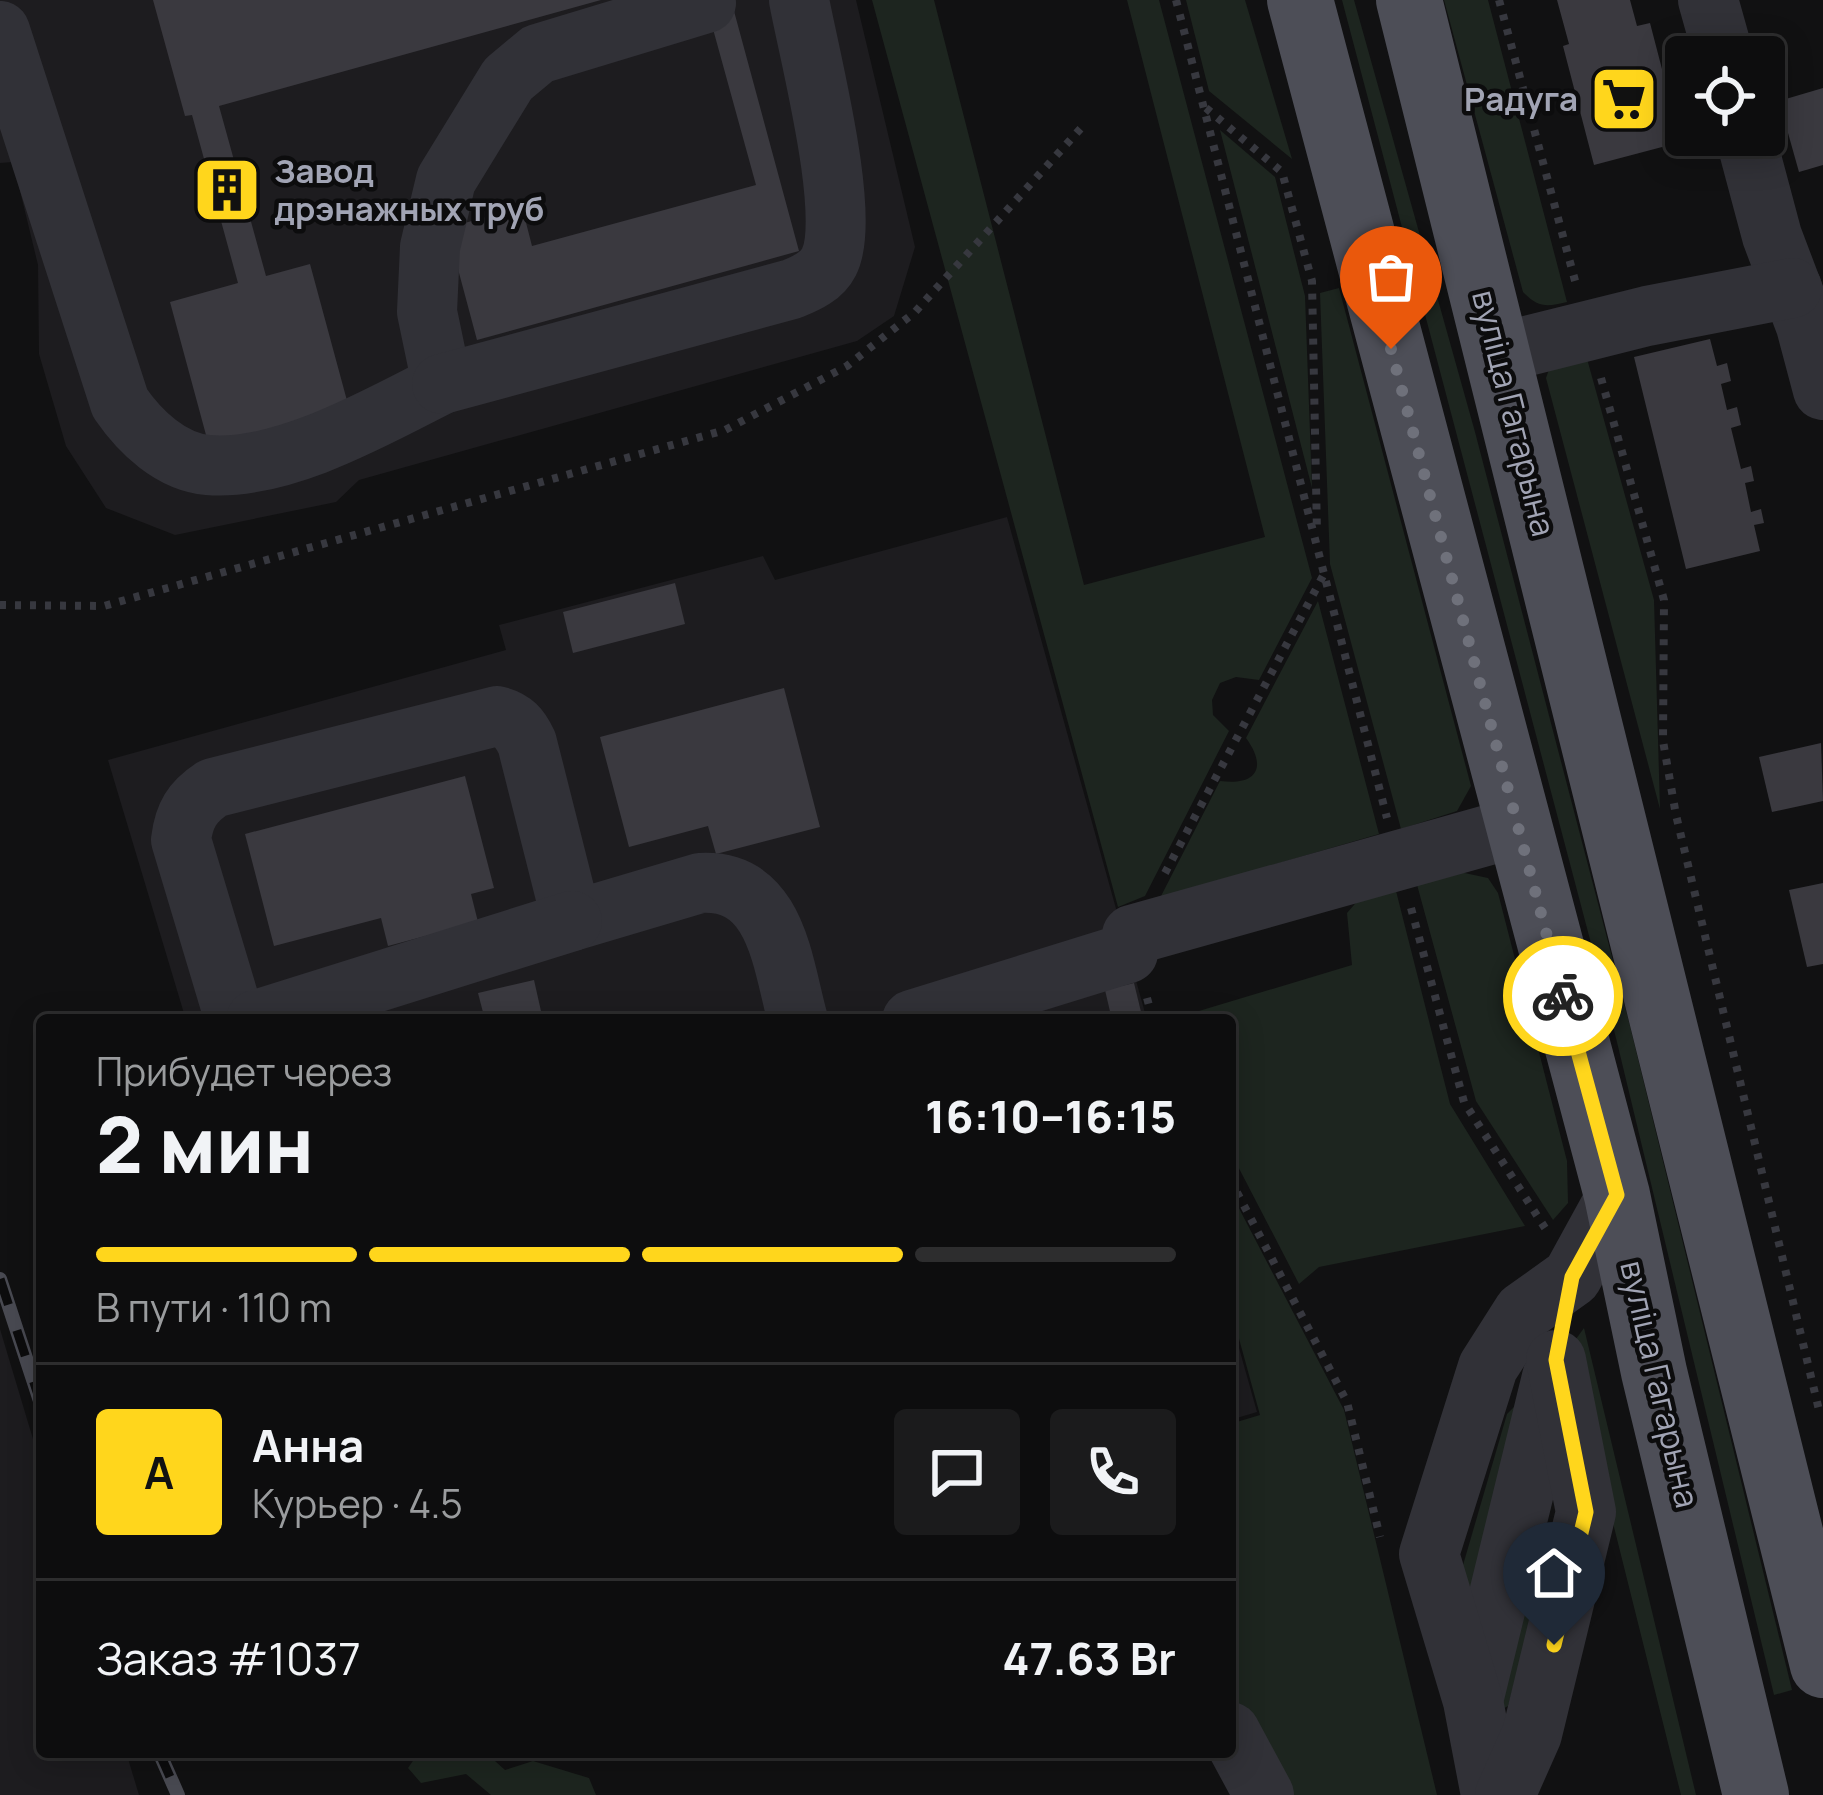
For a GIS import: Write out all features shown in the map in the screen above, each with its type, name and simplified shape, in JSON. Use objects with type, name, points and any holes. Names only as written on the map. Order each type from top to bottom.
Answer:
[{"type":"main road","name":"вуліца Гагарына","points":[[1300,0],[1617,1195],[1654,1372],[1729,1667],[1756,1795]]},
{"type":"main road","name":"вуліца Гагарына","points":[[1409,0],[1823,1665]]},
{"type":"street","points":[[0,31],[120,403],[136,427],[157,444],[205,466],[239,464],[325,443],[442,384],[793,290],[816,278],[829,264],[836,218],[799,0]]},
{"type":"street","points":[[1708,0],[1718,36]]},
{"type":"street","points":[[442,384],[428,312],[430,248],[446,179],[508,79],[538,54],[706,3]]},
{"type":"street","points":[[1754,156],[1796,250],[1823,390]]},
{"type":"street","points":[[1499,353],[1648,316],[1796,250]]},
{"type":"street","points":[[233,1014],[181,840],[189,810],[213,788],[481,718],[508,719],[527,742],[572,921]]},
{"type":"street","points":[[950,1014],[1128,952],[1132,935],[1517,827]]},
{"type":"street","points":[[275,1014],[700,883],[720,882],[740,888],[757,901],[772,928],[796,1014]]},
{"type":"street","points":[[1491,1795],[1473,1701],[1429,1554],[1488,1367],[1559,1253],[1617,1195]]},
{"type":"street","points":[[1473,1701],[1556,1360],[1559,1253]]},
{"type":"street","points":[[1504,1795],[1532,1734],[1586,1512],[1556,1360]]},
{"type":"street","points":[[1236,1743],[1264,1795]]},
{"type":"path","points":[[1176,0],[1465,1102],[1559,1253]]},
{"type":"path","points":[[1499,0],[1664,600],[1663,741],[1676,815],[1823,1429]]},
{"type":"path","points":[[1203,105],[1282,172],[1312,281],[1318,547]]},
{"type":"path","points":[[0,605],[104,606],[725,430],[847,366],[915,312],[1082,127]]},
{"type":"path","points":[[1152,1014],[1132,935],[1324,574]]},
{"type":"path","points":[[1236,1190],[1347,1402],[1381,1541]]},
{"type":"shaded area","points":[[0,0],[856,0],[915,247],[894,316],[857,341],[359,480],[336,502],[175,535],[106,508],[66,446],[39,354],[38,265],[13,162],[0,163]]},
{"type":"shaded area","points":[[872,0],[934,0],[1084,585],[1265,537],[1127,0],[1159,0],[1312,578],[1259,680],[1236,677],[1220,683],[1212,700],[1213,715],[1229,731],[1145,896],[1118,907]]},
{"type":"shaded area","points":[[1186,0],[1245,0],[1292,159],[1209,91]]},
{"type":"shaded area","points":[[1342,0],[1354,0],[1475,432],[1630,1026],[1792,1690],[1774,1695],[1616,1038]]},
{"type":"shaded area","points":[[1444,0],[1488,0],[1567,302],[1543,305],[1523,292]]},
{"type":"shaded area","points":[[1220,130],[1275,177],[1305,296],[1312,488]]},
{"type":"shaded area","points":[[1339,288],[1471,786],[1457,811],[1401,829],[1330,564],[1320,293]]},
{"type":"shaded area","points":[[1584,348],[1654,600],[1660,809],[1546,378],[1552,361]]},
{"type":"shaded area","points":[[1007,517],[1145,1014],[184,1014],[108,760],[506,650],[499,625],[763,556],[775,580]]},
{"type":"shaded area","points":[[1318,601],[1379,834],[1160,898],[1220,781],[1242,781],[1255,773],[1256,758],[1246,738]]},
{"type":"shaded area","points":[[1460,872],[1488,878],[1498,893],[1567,1161],[1568,1203],[1553,1220],[1476,1101],[1416,881]]},
{"type":"shaded area","points":[[1394,883],[1450,1104],[1525,1226],[1319,1267],[1299,1284],[1236,1163],[1236,1014],[1189,1014],[1352,965],[1347,913],[1367,890]]},
{"type":"shaded area","points":[[1236,1203],[1344,1410],[1437,1795],[1288,1795],[1236,1707],[1236,1422],[1260,1415],[1236,1328]]},
{"type":"shaded area","points":[[1584,1328],[1696,1795],[1681,1795],[1573,1363],[1576,1339]]},
{"type":"shaded area","points":[[0,1329],[36,1449],[36,1758],[128,1758],[139,1795],[0,1795]]},
{"type":"shaded area","points":[[1236,1337],[1257,1412],[1236,1418]]},
{"type":"shaded area","points":[[1516,1405],[1472,1590],[1461,1572],[1507,1414]]},
{"type":"shaded area","points":[[1540,1532],[1553,1537],[1508,1706],[1501,1710]]},
{"type":"shaded area","points":[[415,1758],[492,1758],[505,1770],[533,1761],[589,1778],[596,1795],[491,1795],[466,1774],[421,1783],[408,1768]]},
{"type":"building","name":"Завод дрэнажных труб","points":[[153,0],[601,0],[219,106],[266,276],[310,264],[349,408],[209,446],[170,302],[238,283],[192,115],[185,116]]},
{"type":"building","name":"Завод дрэнажных труб","points":[[705,0],[731,0],[799,251],[477,340],[447,228],[522,207],[532,246],[756,185]]},
{"type":"building","name":"Радуга","points":[[1557,0],[1630,0],[1637,26],[1650,23],[1665,81],[1665,146],[1594,165],[1563,46],[1569,44]]},
{"type":"building","points":[[1823,88],[1823,165],[1799,172],[1785,122],[1785,99]]},
{"type":"building","points":[[1710,339],[1717,366],[1727,363],[1731,381],[1721,384],[1727,410],[1737,407],[1741,425],[1731,428],[1741,469],[1751,466],[1754,481],[1745,483],[1751,512],[1761,509],[1764,523],[1754,525],[1760,551],[1686,569],[1634,357]]},
{"type":"building","points":[[675,583],[685,624],[573,653],[563,612]]},
{"type":"building","points":[[784,688],[820,827],[716,854],[708,826],[629,847],[600,737]]},
{"type":"building","points":[[1821,743],[1823,801],[1772,812],[1759,757]]},
{"type":"building","points":[[465,776],[494,888],[471,894],[478,922],[388,946],[381,918],[274,946],[245,834]]},
{"type":"building","points":[[1823,883],[1823,964],[1807,967],[1789,890]]},
{"type":"building","points":[[534,980],[542,1014],[483,1014],[478,993]]},
{"type":"building","points":[[1134,983],[1142,1014],[1111,1014],[1105,990]]},
{"type":"railway","points":[[0,1279],[36,1389]]},
{"type":"railway","points":[[162,1758],[178,1795]]},
{"type":"way so far","points":[[1391,349],[1563,996]]},
{"type":"place","name":"Радуга","points":[[1624,99]]},
{"type":"place","name":"Завод дрэнажных труб","points":[[227,190]]},
{"type":"route","points":[[1554,1645],[1586,1512],[1556,1360],[1572,1277],[1617,1195],[1563,996]]}]
